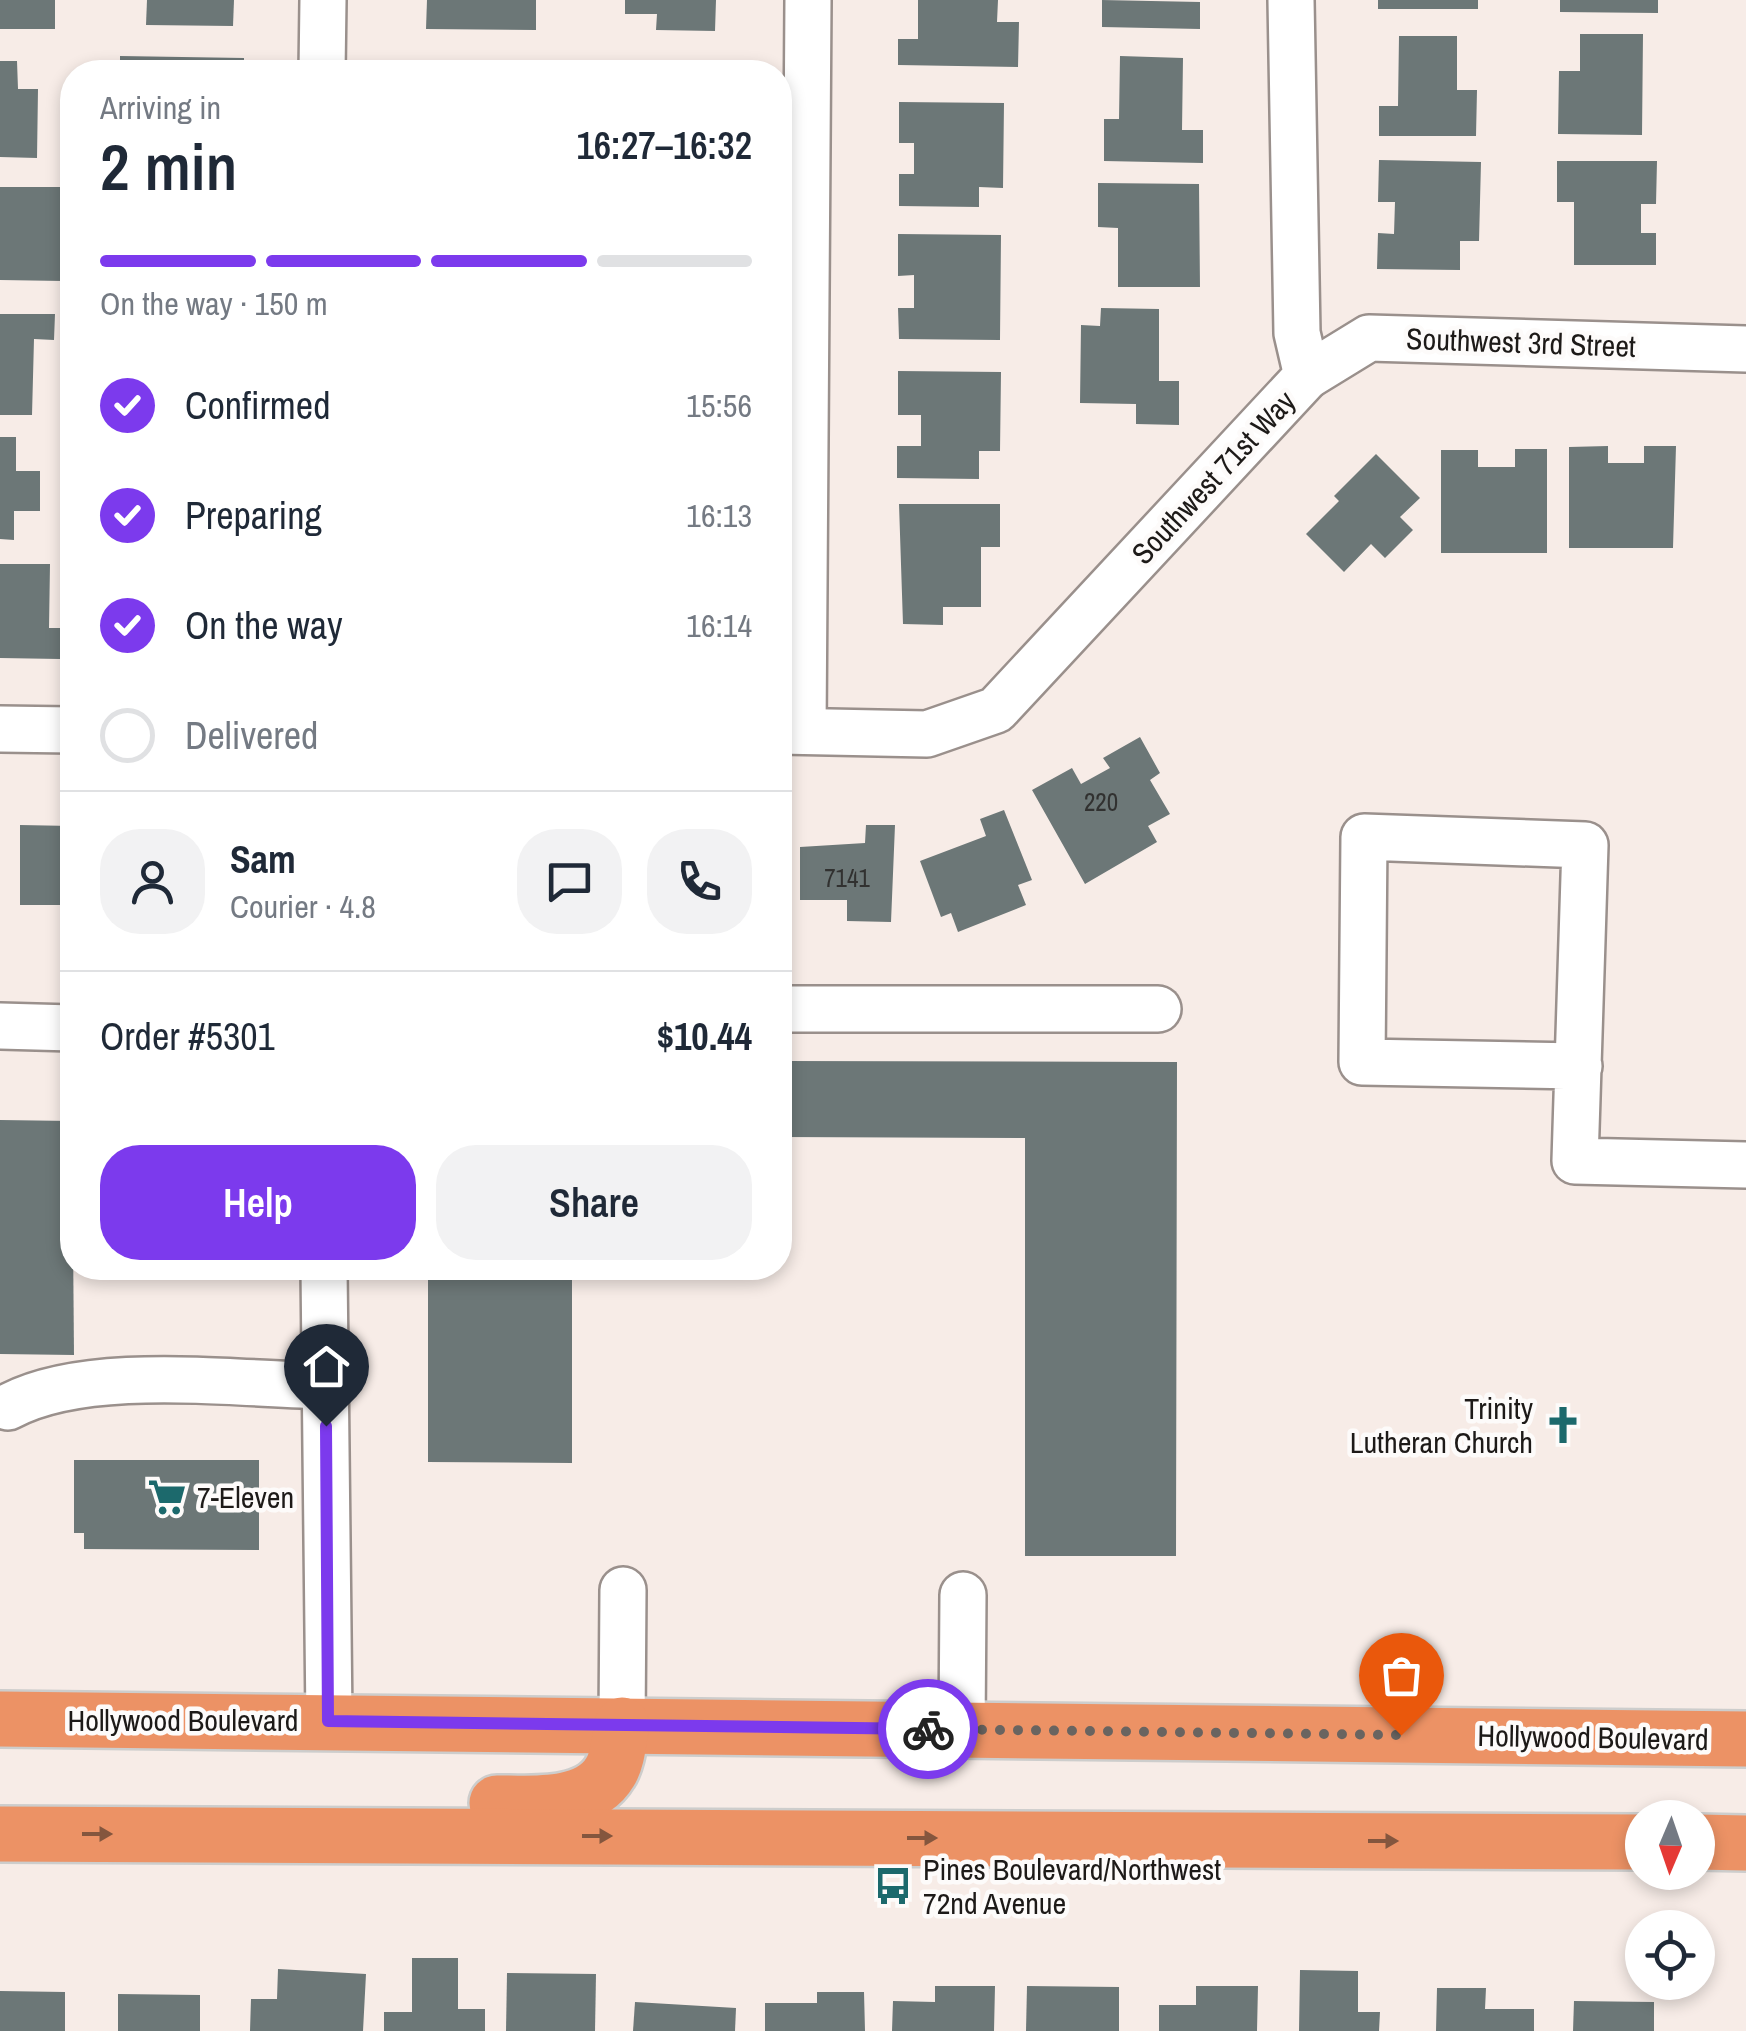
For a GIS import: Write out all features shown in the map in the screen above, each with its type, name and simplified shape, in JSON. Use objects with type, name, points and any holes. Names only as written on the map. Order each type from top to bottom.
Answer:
[{"type":"highway","name":"Hollywood Boulevard","points":[[0,1719],[1746,1739]]},
{"type":"highway","points":[[237,1834],[258,1802],[554,1803],[592,1788],[610,1772],[622,1724]]},
{"type":"highway","points":[[0,1834],[1625,1842]]},
{"type":"highway","points":[[1715,1842],[1746,1843]]},
{"type":"street","points":[[322,60],[323,0]]},
{"type":"street","points":[[792,731],[808,0]]},
{"type":"street","name":"Southwest 71st Way","points":[[792,731],[928,734],[996,710],[1307,376],[1297,333],[1291,0]]},
{"type":"street","name":"Southwest 3rd Street","points":[[1307,376],[1369,338],[1746,349]]},
{"type":"street","points":[[0,729],[60,730]]},
{"type":"street","points":[[1579,1066],[1362,1062],[1364,837],[1585,845],[1579,1066],[1575,1162],[1746,1165]]},
{"type":"street","points":[[792,1009],[1158,1009]]},
{"type":"street","points":[[0,1026],[60,1028]]},
{"type":"street","points":[[324,1280],[328,1721]]},
{"type":"street","points":[[8,1407],[41,1392],[93,1382],[326,1386]]},
{"type":"street","points":[[622,1724],[623,1590]]},
{"type":"street","points":[[962,1729],[963,1594]]},
{"type":"building","points":[[0,0],[55,0],[55,29],[0,29]]},
{"type":"building","points":[[147,0],[234,0],[233,26],[146,25]]},
{"type":"building","points":[[427,0],[536,0],[536,30],[426,29]]},
{"type":"building","points":[[625,0],[716,0],[715,31],[656,30],[657,14],[625,14]]},
{"type":"building","points":[[918,0],[998,0],[997,22],[1019,22],[1018,67],[898,65],[898,39],[918,39]]},
{"type":"building","points":[[1102,0],[1200,2],[1200,29],[1102,27]]},
{"type":"building","points":[[1378,0],[1478,0],[1478,9],[1378,9]]},
{"type":"building","points":[[1560,0],[1658,0],[1658,13],[1560,12]]},
{"type":"building","points":[[1580,34],[1643,34],[1642,135],[1558,134],[1559,71],[1580,71]]},
{"type":"building","points":[[1399,36],[1457,36],[1457,90],[1477,90],[1476,136],[1379,136],[1379,106],[1398,106]]},
{"type":"building","points":[[120,56],[244,58],[244,60],[120,60]]},
{"type":"building","points":[[1120,56],[1183,58],[1182,130],[1203,130],[1203,163],[1104,161],[1104,119],[1119,119]]},
{"type":"building","points":[[0,61],[17,61],[18,89],[38,89],[37,158],[0,157]]},
{"type":"building","points":[[899,102],[1004,103],[1003,188],[979,187],[979,207],[899,206],[899,174],[914,174],[914,143],[899,143]]},
{"type":"building","points":[[1379,160],[1481,162],[1479,241],[1460,241],[1460,270],[1377,269],[1378,233],[1394,234],[1395,202],[1378,202]]},
{"type":"building","points":[[1557,161],[1657,161],[1656,204],[1641,204],[1641,233],[1656,233],[1656,265],[1574,265],[1574,202],[1557,202]]},
{"type":"building","points":[[1098,183],[1199,184],[1200,287],[1118,287],[1118,228],[1098,227]]},
{"type":"building","points":[[0,187],[60,187],[60,281],[0,280]]},
{"type":"building","points":[[898,234],[1001,235],[1000,340],[899,339],[898,308],[914,308],[914,275],[898,276]]},
{"type":"building","points":[[1101,308],[1159,309],[1159,381],[1179,381],[1179,425],[1136,424],[1136,404],[1080,403],[1081,325],[1100,326]]},
{"type":"building","points":[[0,314],[55,314],[54,340],[34,339],[32,415],[0,415]]},
{"type":"building","points":[[898,371],[1001,372],[1000,451],[979,451],[979,479],[897,478],[897,446],[921,446],[921,415],[898,415]]},
{"type":"building","points":[[0,437],[16,437],[16,471],[40,471],[40,511],[14,511],[14,540],[0,539]]},
{"type":"building","points":[[1608,446],[1608,463],[1644,463],[1644,446],[1676,446],[1673,548],[1569,548],[1569,447]]},
{"type":"building","points":[[1515,449],[1547,449],[1547,553],[1441,553],[1441,450],[1478,450],[1478,467],[1515,467]]},
{"type":"building","points":[[1376,454],[1420,498],[1400,517],[1413,530],[1385,558],[1371,544],[1344,572],[1306,534],[1339,501],[1334,496]]},
{"type":"building","points":[[899,504],[1000,504],[1000,547],[981,547],[981,607],[943,607],[943,625],[903,624]]},
{"type":"building","points":[[0,564],[50,564],[49,628],[60,628],[60,659],[0,658]]},
{"type":"building","points":[[1140,737],[1160,773],[1150,780],[1170,814],[1148,826],[1157,842],[1085,884],[1032,790],[1072,768],[1081,784],[1110,768],[1103,758]]},
{"type":"building","points":[[1004,810],[1032,880],[1018,885],[1026,905],[958,932],[951,913],[941,917],[920,861],[986,836],[980,819]]},
{"type":"building","points":[[20,825],[60,826],[60,905],[20,905]]},
{"type":"building","points":[[866,825],[895,825],[891,922],[847,921],[847,900],[800,900],[800,847],[865,843]]},
{"type":"building","points":[[792,1061],[1177,1062],[1176,1556],[1025,1556],[1025,1138],[792,1137]]},
{"type":"building","points":[[0,1120],[60,1121],[60,1280],[73,1280],[74,1355],[0,1354]]},
{"type":"building","points":[[428,1280],[572,1280],[572,1463],[428,1462]]},
{"type":"building","name":"7-Eleven","points":[[74,1460],[259,1460],[259,1550],[84,1549],[84,1533],[74,1533]]},
{"type":"building","points":[[412,1958],[458,1958],[458,2009],[485,2009],[485,2031],[384,2031],[384,2012],[412,2012]]},
{"type":"building","points":[[278,1969],[366,1974],[363,2031],[250,2031],[251,1999],[277,1999]]},
{"type":"building","points":[[1300,1970],[1358,1971],[1358,2012],[1380,2012],[1379,2031],[1299,2031]]},
{"type":"building","points":[[507,1973],[596,1974],[595,2031],[506,2031]]},
{"type":"building","points":[[935,1986],[995,1986],[994,2031],[892,2031],[893,2001],[935,2002]]},
{"type":"building","points":[[1027,1986],[1119,1987],[1119,2031],[1026,2031]]},
{"type":"building","points":[[1196,1986],[1258,1986],[1257,2031],[1159,2031],[1159,2005],[1196,2005]]},
{"type":"building","points":[[1437,1988],[1486,1988],[1485,2009],[1534,2009],[1534,2031],[1436,2031]]},
{"type":"building","points":[[0,1991],[65,1992],[65,2031],[0,2031]]},
{"type":"building","points":[[817,1992],[864,1992],[865,2031],[765,2031],[765,2003],[817,2003]]},
{"type":"building","points":[[118,1994],[200,1995],[200,2031],[118,2031]]},
{"type":"building","points":[[1574,2001],[1654,2002],[1654,2031],[1573,2031]]},
{"type":"building","points":[[635,2002],[736,2008],[735,2031],[633,2031]]},
{"type":"way so far","points":[[928,1729],[1401,1735]]},
{"type":"place","name":"Trinity Lutheran Church","points":[[1563,1425]]},
{"type":"place","name":"7-Eleven","points":[[167,1497]]},
{"type":"place","name":"Pines Boulevard/Northwest 72nd Avenue","points":[[893,1886]]},
{"type":"route","points":[[326,1426],[328,1721],[928,1729]]}]
